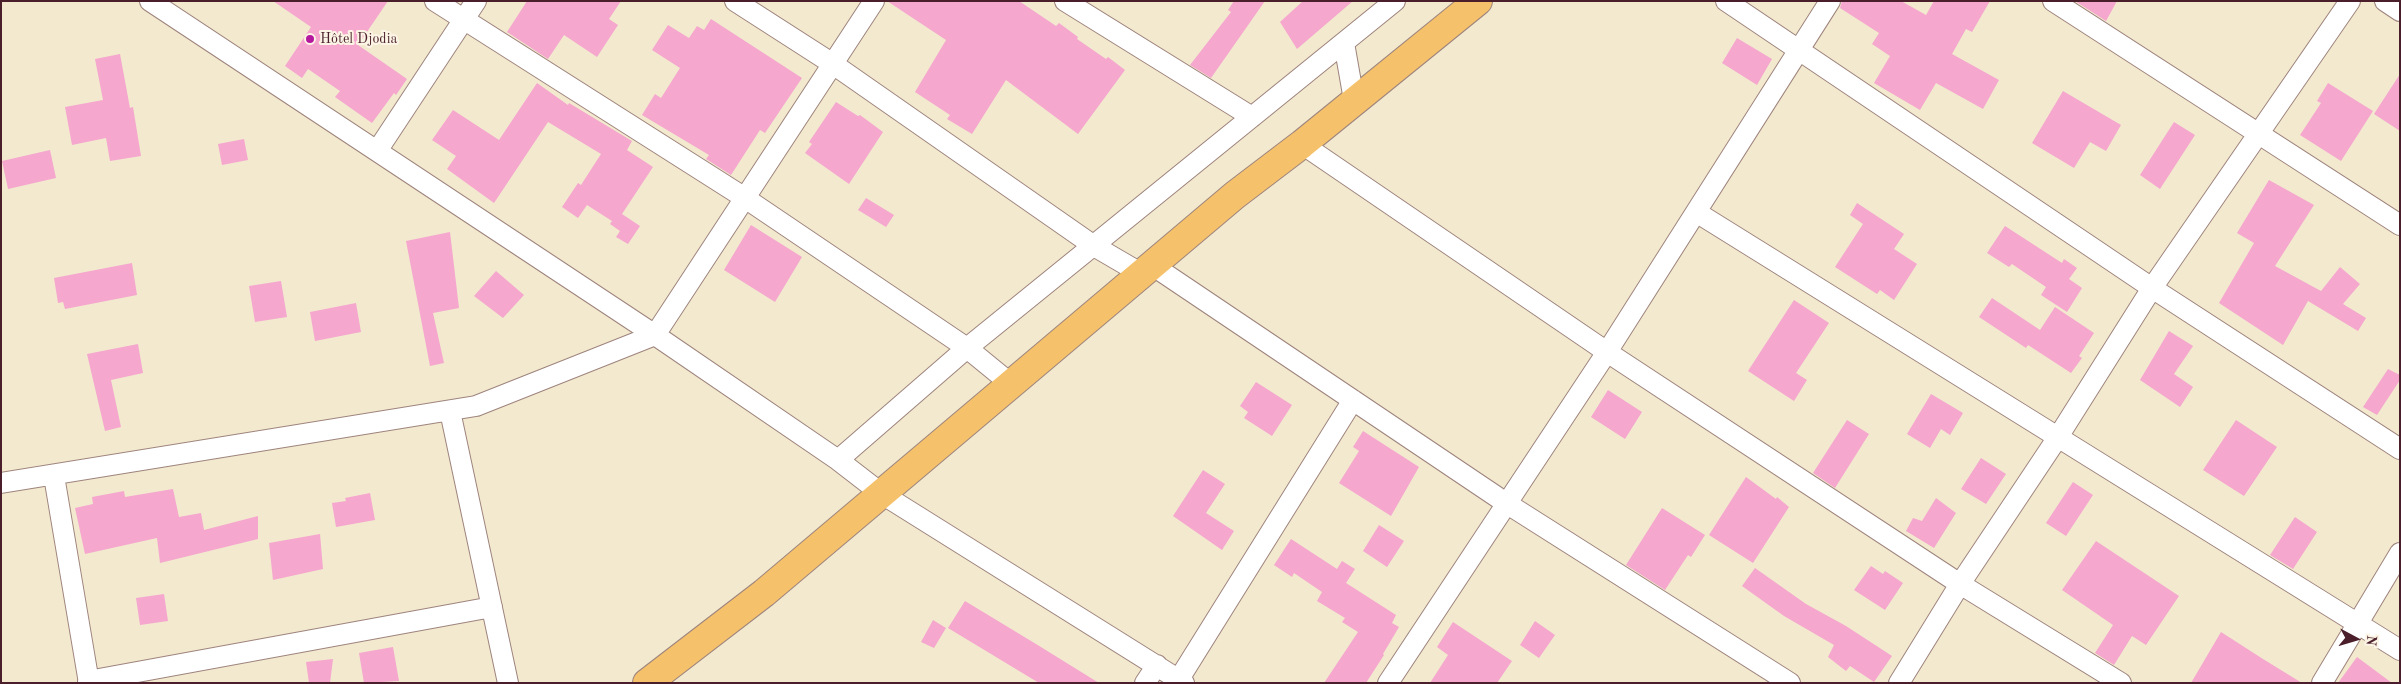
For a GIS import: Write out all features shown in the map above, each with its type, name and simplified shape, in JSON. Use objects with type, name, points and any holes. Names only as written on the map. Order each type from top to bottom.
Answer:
[{"type":"main road","points":[[647,683],[764,593],[1235,195],[1302,144],[1478,1]]},
{"type":"street","points":[[150,1],[655,334],[838,460],[882,494],[1181,681],[1353,400]]},
{"type":"street","points":[[435,1],[745,198],[967,348],[1011,384]]},
{"type":"street","points":[[377,151],[476,1]]},
{"type":"street","points":[[736,1],[832,64],[1094,246],[1147,270],[1353,400],[1506,503],[1790,683]]},
{"type":"street","points":[[1,483],[54,476],[476,406],[655,334],[874,1]]},
{"type":"street","points":[[1065,1],[1252,117]]},
{"type":"street","points":[[838,460],[967,348],[1394,1]]},
{"type":"street","points":[[1726,1],[2152,288],[2400,449]]},
{"type":"street","points":[[1388,683],[1607,352],[1830,1]]},
{"type":"street","points":[[2053,1],[2400,226]]},
{"type":"street","points":[[1899,683],[1960,584],[2058,437],[2152,288],[2350,1]]},
{"type":"street","points":[[2384,1],[2400,11]]},
{"type":"street","points":[[1344,43],[1354,100]]},
{"type":"street","points":[[1302,144],[1607,352],[1960,584],[2121,683]]},
{"type":"street","points":[[1696,212],[2400,650]]},
{"type":"street","points":[[450,410],[508,683]]},
{"type":"street","points":[[54,476],[89,682],[492,607]]},
{"type":"street","points":[[2322,683],[2400,553]]},
{"type":"street","points":[[1145,683],[1157,665]]},
{"type":"building","points":[[273,1],[388,1],[358,45],[407,79],[372,123],[335,97],[340,91],[308,69],[302,78],[285,66],[311,27]]},
{"type":"building","points":[[527,1],[621,1],[609,19],[618,25],[597,57],[564,35],[548,59],[507,32]]},
{"type":"building","points":[[887,1],[1019,1],[1056,26],[1059,23],[1078,37],[1077,39],[1106,59],[1108,57],[1125,70],[1078,134],[1006,80],[972,134],[947,119],[950,115],[915,92],[946,40]]},
{"type":"building","points":[[1234,1],[1265,1],[1211,78],[1190,65],[1231,12],[1228,10]]},
{"type":"building","points":[[1303,1],[1353,1],[1297,49],[1280,22]]},
{"type":"building","points":[[1842,1],[1901,1],[1926,15],[1934,1],[1990,1],[1972,32],[1966,29],[1952,54],[1999,80],[1983,109],[1936,83],[1920,110],[1874,83],[1890,56],[1872,44],[1879,33],[1840,8]]},
{"type":"building","points":[[2075,1],[2117,1],[2106,21]]},
{"type":"building","points":[[711,19],[802,78],[765,133],[760,130],[731,175],[706,159],[709,155],[642,115],[655,94],[661,98],[680,68],[652,50],[668,25],[689,38],[697,26],[704,30]]},
{"type":"building","points":[[1737,38],[1772,59],[1757,85],[1722,63]]},
{"type":"building","points":[[120,54],[130,108],[133,107],[141,156],[110,161],[106,138],[72,145],[65,107],[103,100],[95,59]]},
{"type":"building","points":[[2400,74],[2400,131],[2374,114]]},
{"type":"building","points":[[537,83],[568,105],[569,103],[632,141],[627,150],[653,167],[622,214],[640,226],[628,244],[616,237],[620,231],[610,224],[612,221],[587,205],[578,218],[562,207],[578,183],[581,185],[601,154],[548,122],[494,203],[447,169],[456,156],[432,140],[453,110],[499,140]]},
{"type":"building","points":[[2328,83],[2373,111],[2341,161],[2300,135],[2321,103],[2317,101]]},
{"type":"building","points":[[2063,91],[2121,125],[2106,151],[2090,142],[2074,168],[2032,143]]},
{"type":"building","points":[[836,102],[858,116],[860,115],[883,132],[849,184],[805,153],[812,144],[809,142]]},
{"type":"building","points":[[2174,122],[2195,135],[2160,189],[2140,175]]},
{"type":"building","points":[[244,139],[248,160],[222,165],[218,144]]},
{"type":"building","points":[[50,150],[56,178],[8,189],[2,161]]},
{"type":"building","points":[[2269,180],[2314,205],[2275,266],[2321,291],[2340,267],[2360,284],[2343,304],[2366,318],[2358,331],[2308,301],[2283,345],[2219,303],[2254,243],[2237,233]]},
{"type":"building","points":[[866,198],[894,215],[886,227],[858,210]]},
{"type":"building","points":[[1857,203],[1904,234],[1894,249],[1917,264],[1894,300],[1880,290],[1877,294],[1835,267],[1863,224],[1850,215]]},
{"type":"building","points":[[751,225],[802,257],[775,302],[724,270]]},
{"type":"building","points":[[2005,226],[2062,263],[2064,259],[2077,268],[2069,279],[2082,288],[2067,312],[2041,295],[2046,287],[2012,264],[2009,267],[1987,253]]},
{"type":"building","points":[[450,232],[459,308],[433,313],[444,363],[430,366],[406,241]]},
{"type":"building","points":[[132,263],[137,295],[65,309],[63,302],[58,303],[54,278]]},
{"type":"building","points":[[496,271],[524,295],[503,318],[474,296]]},
{"type":"building","points":[[281,281],[287,317],[255,322],[249,286]]},
{"type":"building","points":[[1992,298],[2040,330],[2055,307],[2094,333],[2079,356],[2082,358],[2071,373],[2028,345],[2026,348],[1979,317]]},
{"type":"building","points":[[1794,300],[1829,323],[1796,373],[1807,380],[1794,401],[1748,371]]},
{"type":"building","points":[[356,303],[361,332],[315,341],[310,312]]},
{"type":"building","points":[[2169,331],[2193,346],[2174,374],[2193,387],[2180,407],[2140,380]]},
{"type":"building","points":[[138,344],[143,373],[111,380],[121,427],[105,431],[87,354]]},
{"type":"building","points":[[2388,369],[2400,375],[2400,380],[2377,415],[2363,407]]},
{"type":"building","points":[[1256,382],[1292,405],[1272,436],[1244,418],[1248,412],[1240,406]]},
{"type":"building","points":[[1608,390],[1642,412],[1625,439],[1591,417]]},
{"type":"building","points":[[1931,394],[1963,413],[1950,435],[1941,429],[1930,448],[1907,434]]},
{"type":"building","points":[[1847,420],[1869,434],[1835,488],[1813,473]]},
{"type":"building","points":[[2236,420],[2277,447],[2244,496],[2203,470]]},
{"type":"building","points":[[1363,431],[1419,467],[1391,516],[1339,483],[1359,451],[1353,447]]},
{"type":"building","points":[[1981,458],[2006,474],[1986,504],[1961,489]]},
{"type":"building","points":[[1203,470],[1225,484],[1206,513],[1234,531],[1222,550],[1173,516]]},
{"type":"building","points":[[1746,477],[1789,507],[1753,563],[1709,535]]},
{"type":"building","points":[[2073,482],[2093,495],[2066,536],[2046,523]]},
{"type":"building","points":[[173,489],[179,517],[201,513],[204,530],[258,516],[258,539],[160,563],[157,538],[85,554],[75,508],[93,504],[92,497],[124,491],[125,497]]},
{"type":"building","points":[[370,493],[375,520],[336,527],[332,503],[346,501],[345,498]]},
{"type":"building","points":[[1936,498],[1956,513],[1934,548],[1906,531],[1913,518],[1922,521]]},
{"type":"building","points":[[1662,508],[1705,535],[1691,557],[1688,555],[1665,590],[1626,565]]},
{"type":"building","points":[[2295,517],[2317,532],[2293,569],[2270,555]]},
{"type":"building","points":[[1379,525],[1404,541],[1387,567],[1363,551]]},
{"type":"building","points":[[320,534],[323,569],[273,580],[269,543]]},
{"type":"building","points":[[1291,539],[1337,569],[1342,561],[1355,569],[1346,583],[1396,615],[1392,623],[1399,627],[1366,683],[1324,683],[1358,632],[1342,622],[1345,618],[1317,601],[1322,592],[1294,573],[1292,577],[1274,565]]},
{"type":"building","points":[[2096,541],[2179,596],[2146,645],[2132,636],[2114,665],[2095,653],[2113,625],[2062,590]]},
{"type":"building","points":[[1871,566],[1883,574],[1885,571],[1903,583],[1885,610],[1854,590]]},
{"type":"building","points":[[1755,568],[1806,604],[1846,626],[1892,656],[1874,682],[1850,666],[1846,671],[1828,657],[1834,645],[1784,616],[1742,586]]},
{"type":"building","points":[[164,594],[168,621],[140,625],[136,598]]},
{"type":"building","points":[[965,601],[1099,683],[1039,683],[948,628]]},
{"type":"building","points":[[933,620],[946,628],[934,648],[921,642]]},
{"type":"building","points":[[1535,621],[1555,635],[1539,658],[1520,645]]},
{"type":"building","points":[[1453,622],[1512,661],[1497,683],[1430,683],[1448,655],[1437,647]]},
{"type":"building","points":[[2221,632],[2263,659],[2302,683],[2191,683]]},
{"type":"building","points":[[393,647],[399,681],[364,683],[359,653]]},
{"type":"building","points":[[2357,657],[2392,683],[2338,683]]},
{"type":"building","points":[[333,659],[330,683],[309,683],[306,662]]},
{"type":"place","name":"Hôtel Djodia","points":[[310,39]]}]
